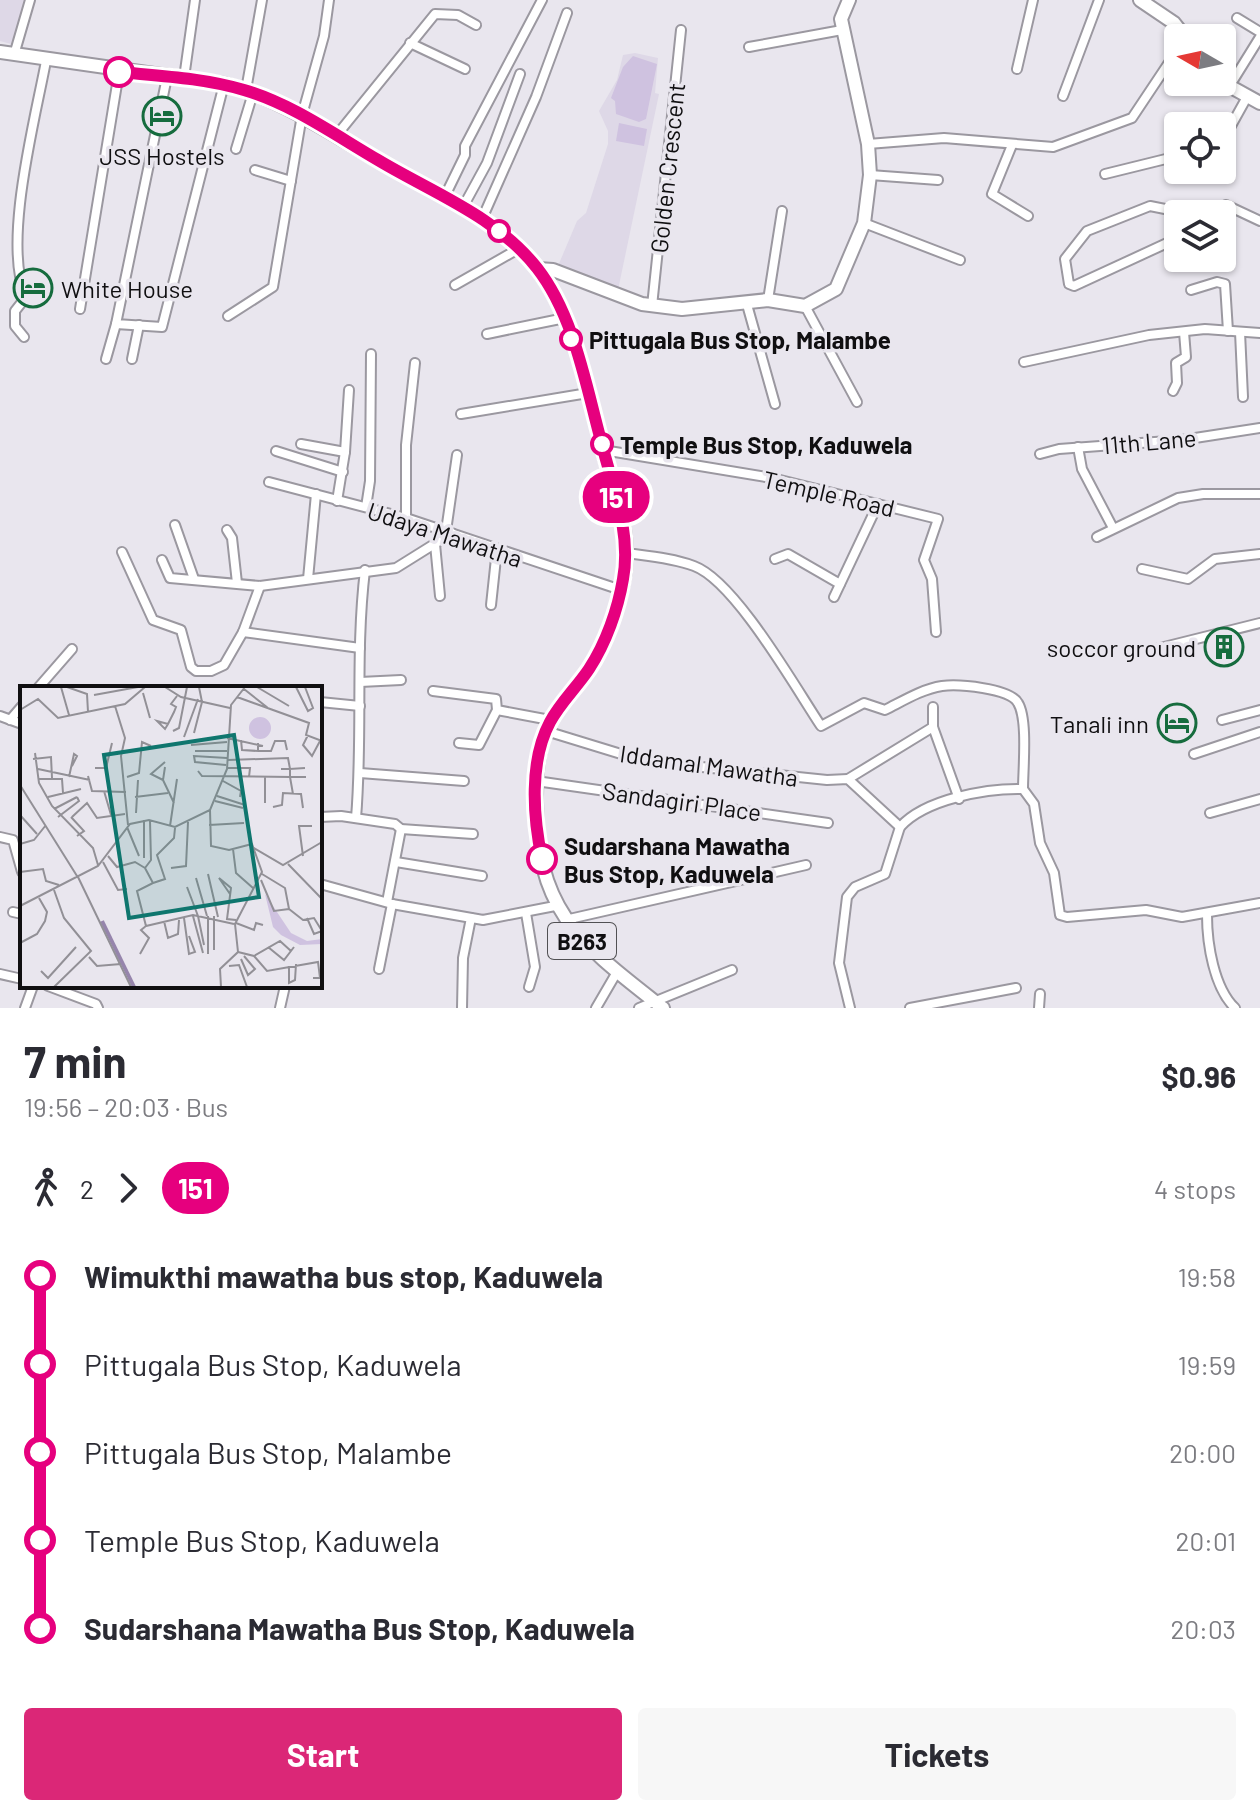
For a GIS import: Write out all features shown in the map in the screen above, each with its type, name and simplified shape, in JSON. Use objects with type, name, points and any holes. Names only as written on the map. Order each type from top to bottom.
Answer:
[{"type":"main road","points":[[538,269],[553,270],[652,306],[682,309],[768,300],[805,306],[817,303],[836,289],[864,223],[870,175],[868,144],[842,30],[842,10],[849,0]]},
{"type":"main road","points":[[1140,0],[1175,24]]},
{"type":"main road","name":"B263","points":[[0,52],[119,72],[224,84],[250,91],[302,115],[463,207],[520,248],[538,269],[565,318],[603,450],[626,553],[621,590],[605,638],[590,667],[548,726],[536,781],[536,824],[555,906],[565,921],[617,972],[658,1004]]},
{"type":"main road","points":[[1236,90],[1260,103]]},
{"type":"street","points":[[14,55],[30,0]]},
{"type":"street","points":[[184,78],[195,0]]},
{"type":"street","points":[[236,149],[250,91],[262,0]]},
{"type":"street","points":[[228,316],[273,287],[302,115],[324,36],[329,0]]},
{"type":"street","points":[[445,196],[465,155],[465,146],[542,0]]},
{"type":"street","points":[[1017,69],[1033,0]]},
{"type":"street","points":[[1063,96],[1099,0]]},
{"type":"street","points":[[482,219],[531,110],[567,13]]},
{"type":"street","points":[[336,136],[435,14],[458,15],[476,25]]},
{"type":"street","points":[[1236,68],[1260,34],[1237,18]]},
{"type":"street","name":"Golden Crescent","points":[[652,306],[681,30]]},
{"type":"street","points":[[749,47],[842,30]]},
{"type":"street","points":[[410,43],[465,69]]},
{"type":"street","points":[[24,337],[15,326],[15,311],[26,297],[18,279],[16,253],[28,156],[46,61]]},
{"type":"street","points":[[868,144],[944,138],[1053,147],[1132,118],[1164,70]]},
{"type":"street","points":[[80,309],[119,72]]},
{"type":"street","points":[[463,207],[487,163],[520,74]]},
{"type":"street","points":[[106,359],[167,77]]},
{"type":"street","points":[[116,324],[162,327],[224,84]]},
{"type":"street","points":[[1236,117],[1247,97]]},
{"type":"street","points":[[1012,145],[992,194],[1028,216]]},
{"type":"street","points":[[1105,174],[1164,159]]},
{"type":"street","points":[[255,170],[291,181]]},
{"type":"street","points":[[870,175],[938,180]]},
{"type":"street","points":[[1164,209],[1150,206],[1087,231],[1065,259],[1069,284],[1074,286],[1164,244]]},
{"type":"street","points":[[1236,210],[1260,221]]},
{"type":"street","points":[[768,300],[782,211]]},
{"type":"street","points":[[864,223],[960,260]]},
{"type":"street","points":[[455,285],[520,248]]},
{"type":"street","points":[[1191,290],[1217,282],[1225,284],[1228,331]]},
{"type":"street","points":[[746,301],[775,404]]},
{"type":"street","points":[[805,306],[857,402]]},
{"type":"street","points":[[487,334],[565,318]]},
{"type":"street","points":[[132,359],[139,325]]},
{"type":"street","points":[[1024,362],[1149,335],[1228,331],[1260,333]]},
{"type":"street","points":[[1173,391],[1176,363],[1186,357],[1184,332]]},
{"type":"street","points":[[1240,332],[1243,397]]},
{"type":"street","points":[[366,507],[370,481],[371,354]]},
{"type":"street","points":[[406,518],[406,445],[415,363]]},
{"type":"street","points":[[337,501],[343,472],[349,390]]},
{"type":"street","points":[[461,414],[588,393]]},
{"type":"street","name":"11th Lane","points":[[1113,528],[1082,469],[1078,447],[1182,440],[1260,428]]},
{"type":"street","points":[[301,444],[345,452]]},
{"type":"street","points":[[1040,454],[1078,447]]},
{"type":"street","name":"Temple Road","points":[[603,450],[772,478],[938,519],[924,560],[932,579],[936,632]]},
{"type":"street","points":[[276,451],[343,472]]},
{"type":"street","points":[[162,560],[170,578],[260,586],[396,568],[449,532],[457,455]]},
{"type":"street","name":"Udaya Mawatha","points":[[269,482],[406,518],[621,590]]},
{"type":"street","points":[[308,579],[316,494]]},
{"type":"street","points":[[1097,537],[1178,498],[1203,494],[1260,494]]},
{"type":"street","points":[[834,597],[878,504]]},
{"type":"street","points":[[175,525],[194,579]]},
{"type":"street","points":[[227,530],[232,538],[237,583]]},
{"type":"street","points":[[435,544],[440,596]]},
{"type":"street","points":[[491,605],[497,549]]},
{"type":"street","points":[[122,552],[153,620],[181,630],[191,667],[196,671],[211,671],[224,665],[243,632],[260,586]]},
{"type":"street","points":[[626,553],[694,566],[707,573],[738,605],[821,726],[864,703],[885,710],[942,686],[983,688],[1010,695],[1019,703],[1023,725],[1023,789],[1034,804],[1040,843],[1054,873],[1060,915],[1146,910],[1182,917],[1207,915],[1260,903]]},
{"type":"street","points":[[775,559],[788,554],[840,584]]},
{"type":"street","points":[[1142,569],[1188,579],[1215,559],[1260,554]]},
{"type":"street","points":[[356,818],[365,570]]},
{"type":"street","points":[[1156,649],[1260,623]]},
{"type":"street","points":[[243,632],[360,648]]},
{"type":"street","points":[[40,686],[72,649]]},
{"type":"street","points":[[360,682],[401,680]]},
{"type":"street","name":"Iddamal Mawatha","points":[[433,691],[496,699],[497,710],[644,761],[827,780],[848,779]]},
{"type":"street","points":[[322,702],[360,706]]},
{"type":"street","points":[[933,707],[933,727],[959,799]]},
{"type":"street","points":[[10,720],[20,708]]},
{"type":"street","points":[[459,743],[479,745],[497,710]]},
{"type":"street","points":[[1222,720],[1260,710]]},
{"type":"street","points":[[0,716],[20,723]]},
{"type":"street","points":[[900,827],[848,779],[933,727]]},
{"type":"street","points":[[1194,754],[1260,732]]},
{"type":"street","points":[[360,773],[464,781]]},
{"type":"street","name":"Sandagiri Place","points":[[536,781],[828,823]]},
{"type":"street","points":[[850,1008],[839,963],[847,897],[855,887],[885,874],[900,827],[909,818],[959,799],[1023,789]]},
{"type":"street","points":[[1210,813],[1260,799]]},
{"type":"street","points":[[322,817],[356,818],[395,824],[401,829],[473,834]]},
{"type":"street","points":[[379,969],[401,829]]},
{"type":"street","points":[[0,837],[18,838]]},
{"type":"street","points":[[396,862],[482,876]]},
{"type":"street","points":[[565,921],[806,865]]},
{"type":"street","points":[[322,885],[389,903],[471,918],[498,920],[555,906]]},
{"type":"street","points":[[526,913],[535,967],[529,987]]},
{"type":"street","points":[[1207,915],[1213,959],[1224,998],[1235,1008]]},
{"type":"street","points":[[462,1008],[463,958],[471,918]]},
{"type":"street","points":[[639,1008],[658,1004],[732,970]]},
{"type":"street","points":[[596,1008],[617,972]]},
{"type":"street","points":[[0,974],[20,979]]},
{"type":"street","points":[[25,1008],[32,988]]},
{"type":"street","points":[[64,988],[96,1004],[98,1008]]},
{"type":"street","points":[[280,1008],[285,988]]},
{"type":"street","points":[[910,1008],[1016,988]]},
{"type":"street","points":[[1039,1008],[1040,994]]},
{"type":"shaded area","points":[[0,0],[28,0],[11,44],[0,41]]},
{"type":"shaded area","points":[[635,53],[658,58],[655,93],[659,94],[618,290],[558,266],[577,221],[586,213],[608,144],[608,131],[599,111],[617,80],[623,55]]},
{"type":"shaded area","points":[[633,56],[657,64],[646,119],[639,122],[616,114],[615,101],[611,98],[623,67]]},
{"type":"shaded area","points":[[619,123],[647,129],[644,146],[616,141]]},
{"type":"bus line","name":"151","points":[[119,72],[224,84],[302,115],[482,219],[520,248],[555,296],[588,393],[619,508],[626,553],[621,590],[605,638],[590,667],[550,720],[542,740],[536,781],[536,824],[542,859]]},
{"type":"place","name":"JSS Hostels","points":[[162,116]]},
{"type":"place","name":"White House","points":[[33,288]]},
{"type":"place","name":"Pittugala Bus Stop, Malambe","points":[[571,339]]},
{"type":"place","name":"Temple Bus Stop, Kaduwela","points":[[602,444]]},
{"type":"place","name":"soccor ground","points":[[1224,647]]},
{"type":"place","name":"Tanali inn","points":[[1177,723]]},
{"type":"place","name":"Sudarshana Mawatha Bus Stop, Kaduwela","points":[[542,859]]}]
